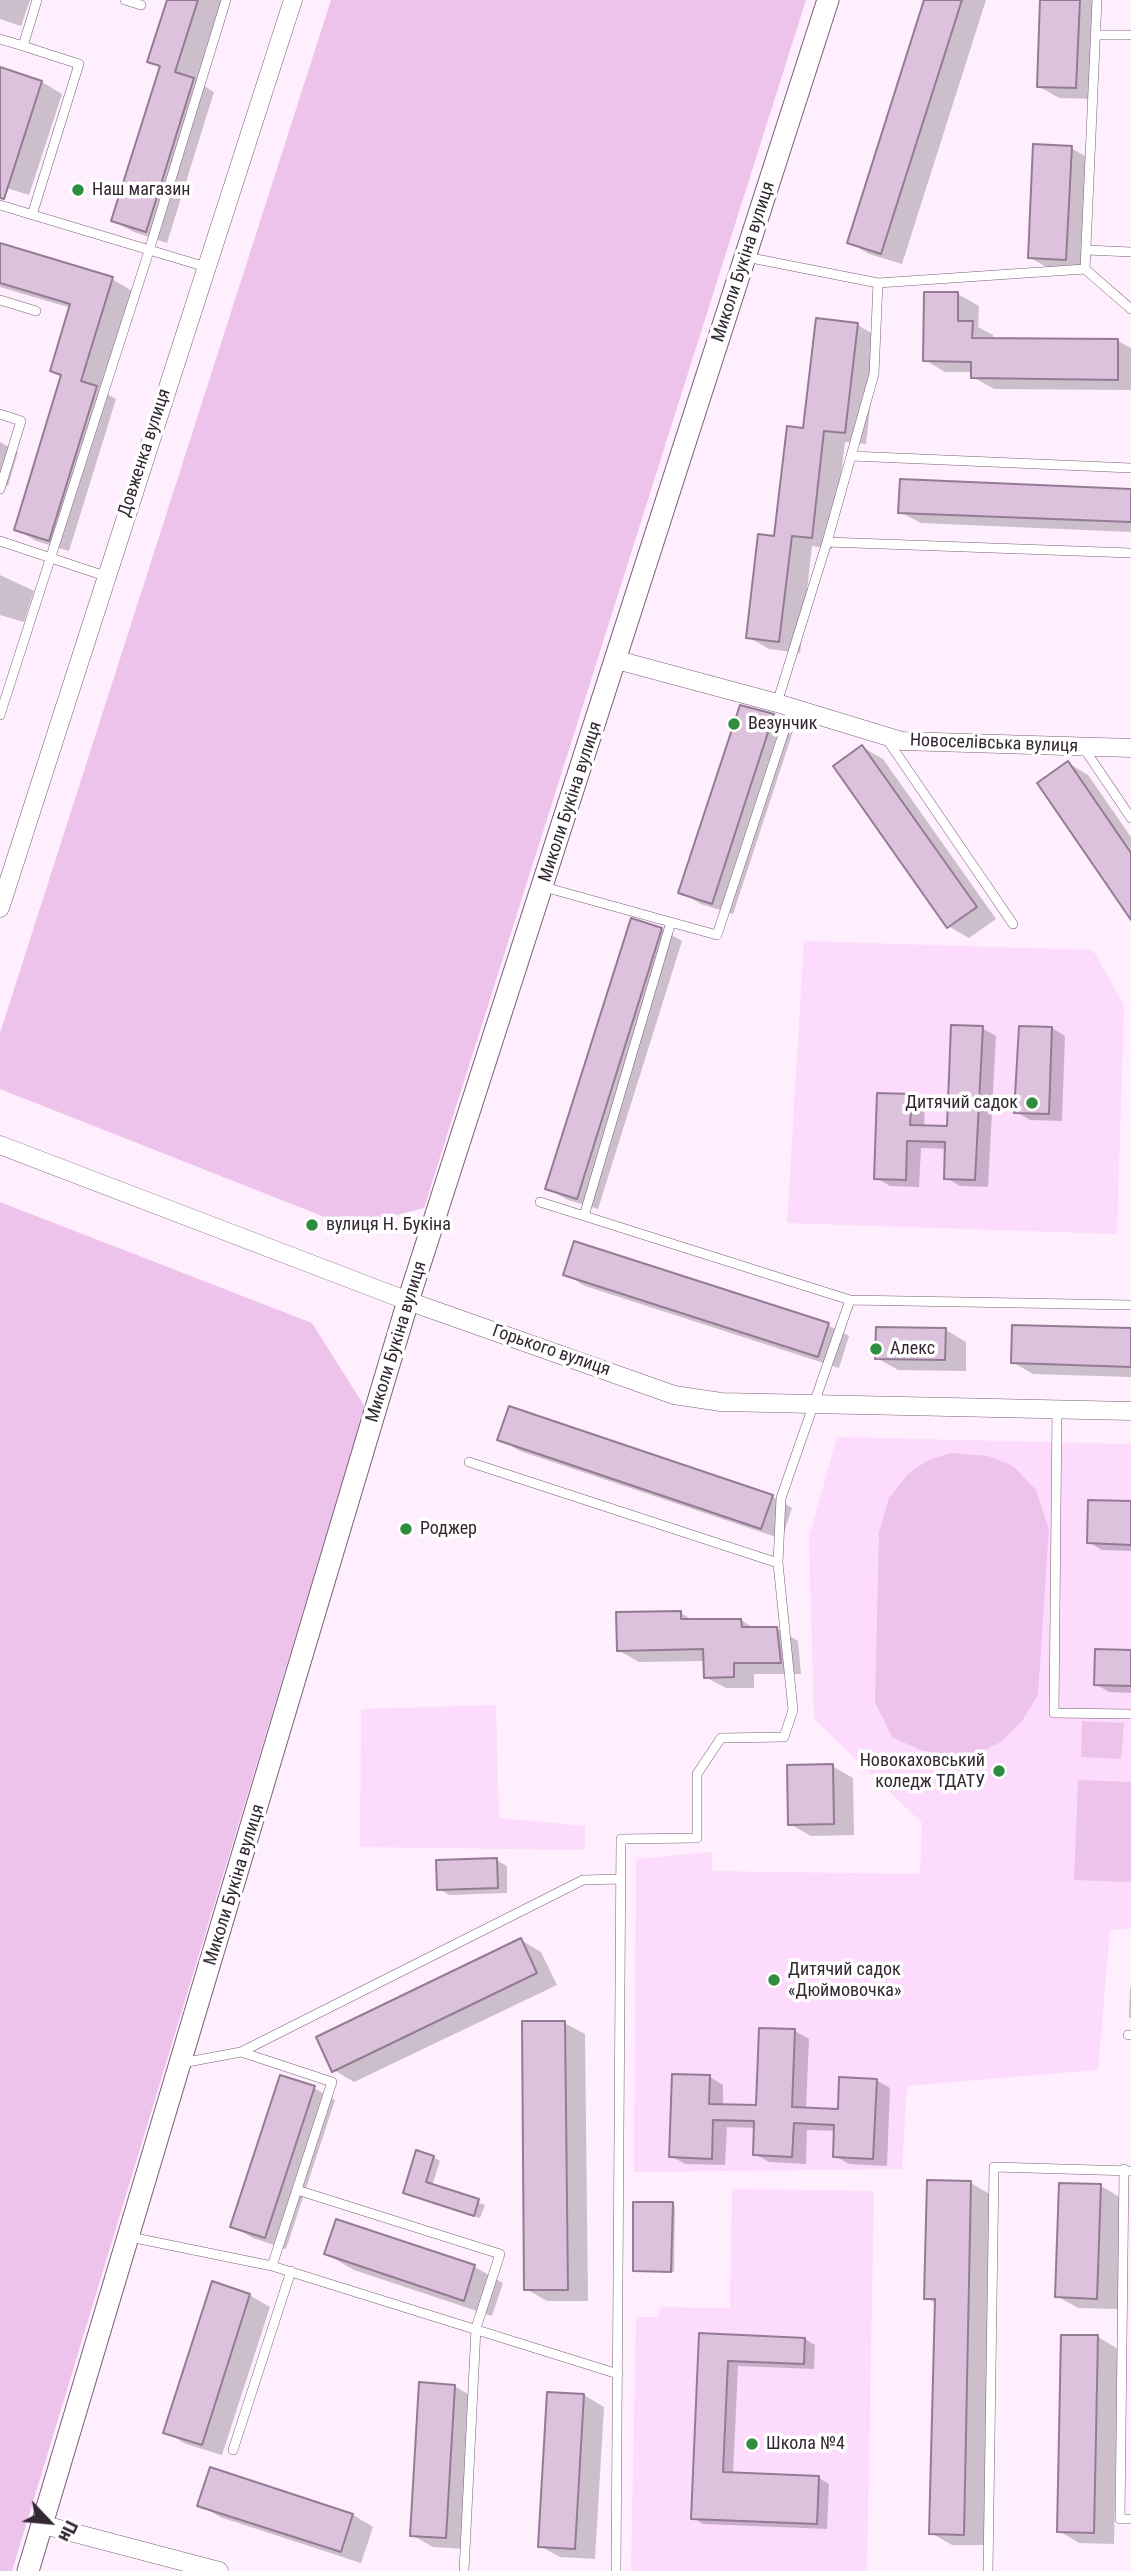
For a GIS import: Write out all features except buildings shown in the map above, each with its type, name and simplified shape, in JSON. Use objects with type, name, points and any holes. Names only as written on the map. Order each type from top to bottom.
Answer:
[{"type":"street","name":"Довженка вулиця","points":[[0,908],[293,0]]},
{"type":"street","name":"Миколи Букіна вулиця","points":[[28,2571],[44,2525],[408,1301],[544,887],[828,0]]},
{"type":"street","name":"Новоселівська вулиця","points":[[617,660],[784,705],[902,741],[1131,748]]},
{"type":"street","name":"Горького вулиця","points":[[0,1145],[408,1301],[674,1395],[721,1402],[1131,1411]]},
{"type":"street","points":[[44,2525],[182,2566],[219,2571]]},
{"type":"lane","points":[[23,46],[37,0]]},
{"type":"lane","points":[[125,0],[141,5]]},
{"type":"lane","points":[[0,715],[52,558],[226,0]]},
{"type":"lane","points":[[1085,269],[1097,0]]},
{"type":"lane","points":[[1096,35],[1131,35]]},
{"type":"lane","points":[[0,39],[79,64],[32,215]]},
{"type":"lane","points":[[0,205],[206,267]]},
{"type":"lane","points":[[1087,250],[1131,252]]},
{"type":"lane","points":[[746,257],[878,283],[1085,269],[1131,309]]},
{"type":"lane","points":[[544,887],[717,935],[784,705],[874,374],[878,283]]},
{"type":"lane","points":[[0,300],[36,311]]},
{"type":"lane","points":[[0,414],[21,421],[0,489]]},
{"type":"lane","points":[[851,456],[1131,468]]},
{"type":"lane","points":[[0,541],[105,576]]},
{"type":"lane","points":[[827,542],[1131,552]]},
{"type":"lane","points":[[885,736],[1013,925]]},
{"type":"lane","points":[[1083,747],[1131,818]]},
{"type":"lane","points":[[584,1216],[671,922]]},
{"type":"lane","points":[[540,1202],[850,1300],[1131,1305]]},
{"type":"lane","points":[[616,2571],[621,1839],[697,1838],[697,1774],[721,1738],[785,1737],[793,1710],[778,1563],[781,1498],[850,1300]]},
{"type":"lane","points":[[1057,1408],[1054,1713],[1131,1714]]},
{"type":"lane","points":[[469,1462],[778,1563]]},
{"type":"lane","points":[[182,2063],[241,2052],[583,1880],[621,1879]]},
{"type":"lane","points":[[241,2052],[332,2082],[272,2266]]},
{"type":"lane","points":[[988,2571],[994,2167],[1127,2170],[1120,2519],[1131,2519]]},
{"type":"lane","points":[[297,2190],[500,2254],[476,2328],[464,2571]]},
{"type":"lane","points":[[130,2237],[272,2266],[618,2374]]},
{"type":"lane","points":[[233,2450],[291,2272]]},
{"type":"shaded area","points":[[331,0],[806,0],[424,1208],[350,1227],[0,1089],[0,1033]]},
{"type":"shaded area","points":[[804,941],[1093,950],[1124,1005],[1117,1234],[787,1223]]},
{"type":"shaded area","points":[[0,1202],[312,1323],[365,1407],[12,2571],[0,2571]]},
{"type":"shaded area","name":"Новокаховський коледж ТДАТУ","points":[[837,1437],[1131,1444],[1131,1929],[1110,1930],[1098,2070],[907,2086],[902,2169],[634,2172],[636,1859],[712,1852],[712,1871],[920,1874],[922,1823],[814,1719],[809,1537]]},
{"type":"shaded area","points":[[951,1453],[988,1456],[1013,1466],[1036,1490],[1049,1529],[1038,1695],[1022,1721],[1001,1742],[976,1754],[947,1755],[920,1750],[892,1737],[875,1702],[879,1532],[889,1498],[908,1474],[928,1460]]},
{"type":"shaded area","points":[[496,1705],[499,1818],[585,1826],[585,1850],[360,1847],[361,1709]]},
{"type":"shaded area","points":[[1082,1721],[1124,1723],[1121,1759],[1081,1757]]},
{"type":"shaded area","points":[[1078,1780],[1131,1782],[1131,1882],[1074,1880]]},
{"type":"shaded area","name":"Школа №4","points":[[732,2189],[874,2191],[867,2571],[631,2571],[636,2317],[659,2317],[660,2307],[730,2308]]},
{"type":"place","name":"Наш магазин","points":[[78,190]]},
{"type":"place","name":"Везунчик","points":[[734,724]]},
{"type":"place","name":"Дитячий садок","points":[[1032,1103]]},
{"type":"place","name":"вулиця Н. Букіна","points":[[312,1225]]},
{"type":"place","name":"Алекс","points":[[876,1349]]},
{"type":"place","name":"Роджер","points":[[406,1529]]},
{"type":"place","name":"Новокаховський коледж ТДАТУ","points":[[999,1771]]},
{"type":"place","name":"Дитячий садок «Дюймовочка»","points":[[774,1980]]},
{"type":"place","name":"Школа №4","points":[[752,2444]]}]
